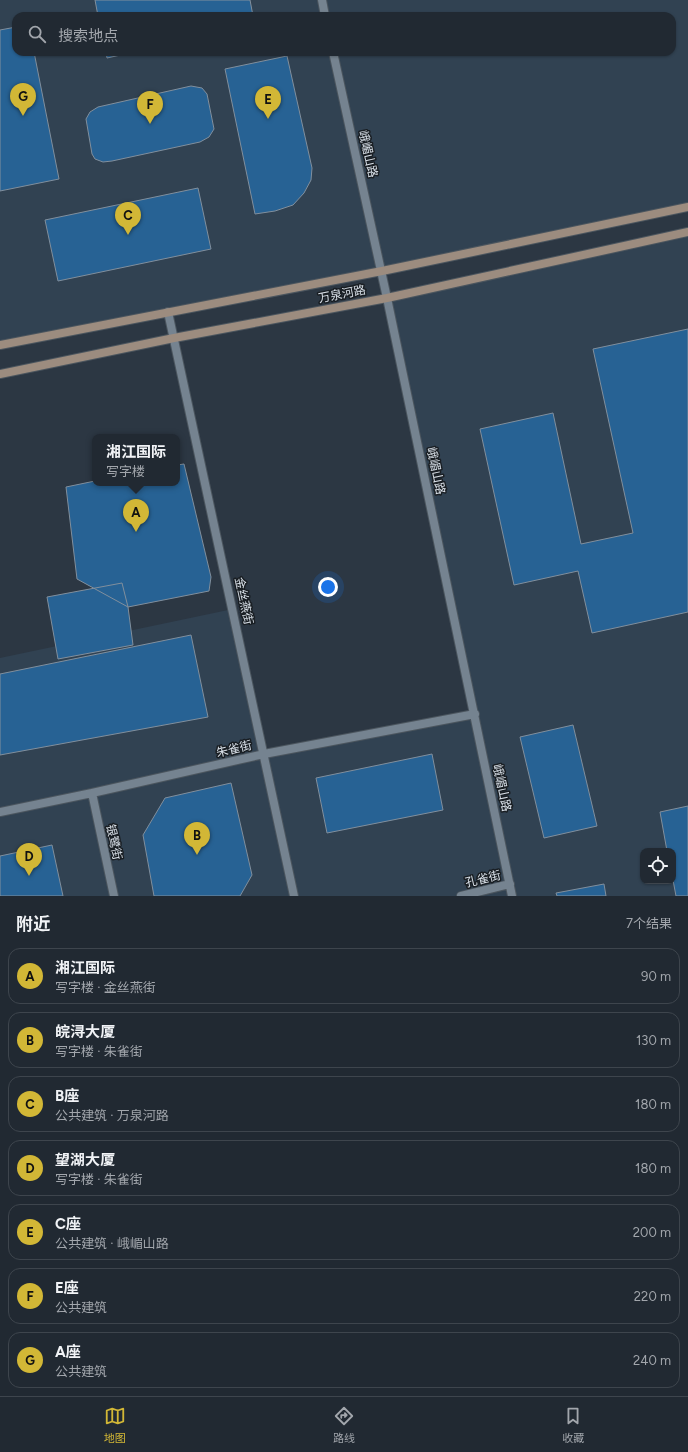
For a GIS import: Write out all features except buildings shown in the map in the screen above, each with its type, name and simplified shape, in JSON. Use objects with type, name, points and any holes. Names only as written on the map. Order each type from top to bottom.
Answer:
[{"type":"street","points":[[322,0],[324,12]]},
{"type":"street","name":"峨嵋山路","points":[[334,56],[388,298],[512,896]]},
{"type":"street","name":"万泉河路","points":[[0,345],[382,271],[688,207]]},
{"type":"street","name":"万泉河路","points":[[0,374],[174,338],[388,298],[688,232]]},
{"type":"street","name":"金丝燕街","points":[[168,312],[294,896]]},
{"type":"street","name":"朱雀街","points":[[0,812],[264,754],[475,714]]},
{"type":"street","name":"银鹭街","points":[[92,793],[114,896]]},
{"type":"street","name":"孔雀街","points":[[461,896],[510,884]]},
{"type":"shaded area","points":[[0,0],[688,0],[688,207],[0,345]]},
{"type":"shaded area","points":[[688,232],[688,896],[0,896],[0,658],[233,609],[264,754],[474,714],[387,298]]},
{"type":"place","name":"A座","points":[[23,116]]},
{"type":"place","name":"C座","points":[[268,119]]},
{"type":"place","name":"E座","points":[[150,124]]},
{"type":"place","name":"B座","points":[[128,235]]},
{"type":"place","name":"湘江国际","points":[[136,532]]},
{"type":"place","name":"皖浔大厦","points":[[197,855]]},
{"type":"place","name":"望湖大厦","points":[[29,876]]}]
